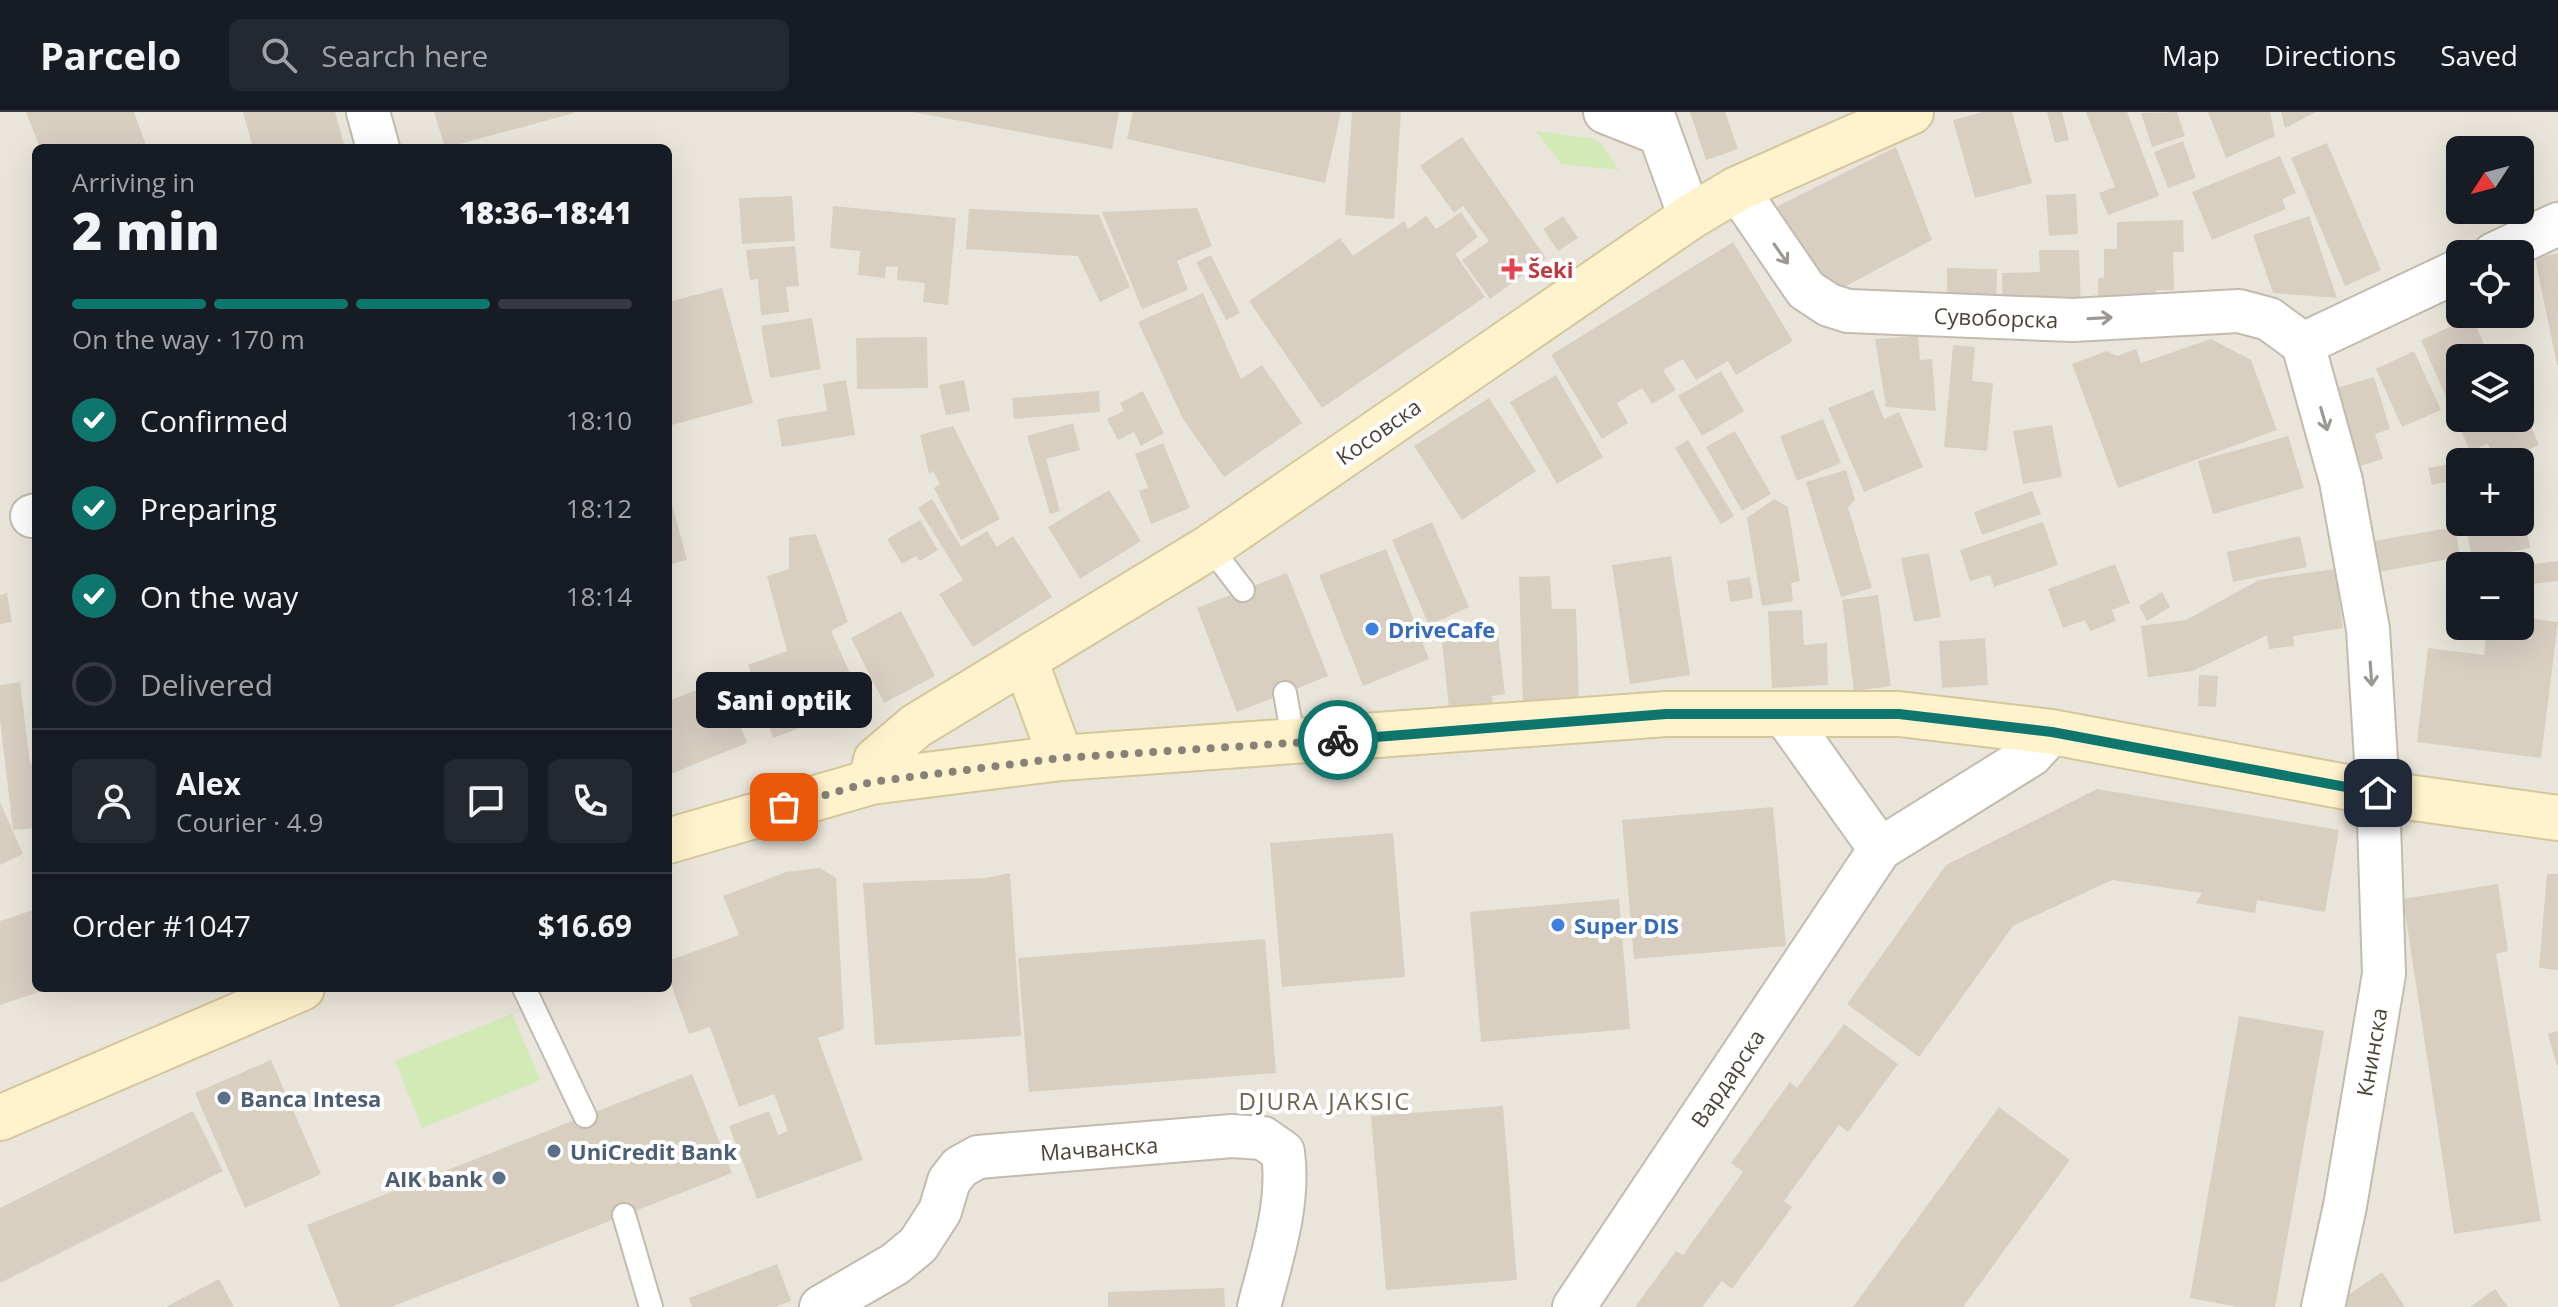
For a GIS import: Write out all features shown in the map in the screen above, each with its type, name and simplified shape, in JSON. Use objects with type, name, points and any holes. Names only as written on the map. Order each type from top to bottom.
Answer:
[{"type":"main road","name":"Косовска","points":[[871,782],[876,760],[916,726],[1210,547],[1690,217],[1737,189],[1911,112]]},
{"type":"main road","points":[[1025,660],[1061,758]]},
{"type":"main road","points":[[672,840],[871,782],[1061,758],[1666,714],[1899,714],[2052,732],[2378,793],[2558,818]]},
{"type":"main road","points":[[0,1118],[293,992]]},
{"type":"street","points":[[368,112],[377,144]]},
{"type":"street","points":[[1605,112],[1655,122],[1690,217]]},
{"type":"street","name":"Сувоборска","points":[[1737,189],[1806,290],[1829,305],[1848,311],[2073,320],[2239,311],[2269,319],[2303,344]]},
{"type":"street","points":[[2524,240],[2558,224]]},
{"type":"street","points":[[2378,793],[2368,629],[2341,481],[2303,344],[2446,277]]},
{"type":"street","points":[[1783,713],[1880,849]]},
{"type":"street","name":"Вардарска","points":[[1574,1307],[1880,849],[2031,755],[2052,732]]},
{"type":"street","name":"Книнска","points":[[2323,1307],[2345,1206],[2384,974],[2378,793]]},
{"type":"street","name":"Мачванска","points":[[821,1307],[895,1264],[918,1245],[940,1211],[949,1181],[960,1167],[978,1157],[1232,1136],[1263,1138],[1283,1152],[1287,1178],[1259,1307]]},
{"type":"lane","points":[[1210,547],[1243,590]]},
{"type":"lane","points":[[1285,693],[1294,743]]},
{"type":"lane","points":[[526,992],[585,1116]]},
{"type":"lane","points":[[624,1215],[645,1305]]},
{"type":"shaded area","points":[[0,112],[2558,112],[2558,1307],[0,1307]]},
{"type":"green space","points":[[1536,131],[1600,142],[1619,170],[1561,164]]},
{"type":"green space","points":[[512,1014],[540,1080],[422,1128],[395,1061]]},
{"type":"building","points":[[26,112],[134,112],[146,144],[38,144]]},
{"type":"building","points":[[243,112],[335,112],[344,144],[252,144]]},
{"type":"building","points":[[434,112],[574,112],[460,144],[444,144]]},
{"type":"building","points":[[912,112],[1119,112],[1112,149]]},
{"type":"building","points":[[1133,112],[1341,112],[1325,183],[1127,139]]},
{"type":"building","points":[[1352,112],[1401,112],[1394,219],[1345,215]]},
{"type":"building","points":[[1690,112],[1725,112],[1738,149],[1706,160]]},
{"type":"building","points":[[1983,112],[2012,112],[2032,183],[1975,198],[1953,120]]},
{"type":"building","points":[[2047,112],[2062,112],[2069,140],[2055,143]]},
{"type":"building","points":[[2086,112],[2127,112],[2159,196],[2108,215],[2099,193],[2115,187]]},
{"type":"building","points":[[2177,112],[2185,136],[2152,147],[2141,113]]},
{"type":"building","points":[[2208,112],[2270,112],[2275,136],[2226,158]]},
{"type":"building","points":[[2281,112],[2316,112],[2285,128]]},
{"type":"building","points":[[1462,137],[1546,258],[1490,299],[1462,260],[1489,241],[1463,206],[1454,213],[1420,166]]},
{"type":"building","points":[[2183,141],[2196,178],[2168,188],[2154,152]]},
{"type":"building","points":[[2327,143],[2381,270],[2345,286],[2291,158]]},
{"type":"building","points":[[1896,147],[1932,240],[1833,293],[1774,219],[1778,206]]},
{"type":"building","points":[[2280,156],[2296,193],[2282,199],[2286,209],[2212,240],[2192,192]]},
{"type":"building","points":[[2076,194],[2078,234],[2049,236],[2046,195]]},
{"type":"building","points":[[792,196],[795,241],[742,244],[739,198]]},
{"type":"building","points":[[833,206],[956,218],[948,305],[923,302],[925,283],[897,280],[898,267],[886,266],[885,278],[858,275],[860,251],[830,248]]},
{"type":"building","points":[[1197,208],[1212,246],[1177,261],[1188,290],[1142,309],[1102,212]]},
{"type":"building","points":[[969,209],[1099,215],[1130,287],[1100,302],[1078,256],[966,249]]},
{"type":"building","points":[[1461,212],[1478,237],[1455,254],[1485,297],[1322,408],[1249,301],[1340,238],[1353,256],[1404,221],[1408,229],[1426,216],[1436,229]]},
{"type":"building","points":[[1563,216],[1578,238],[1558,251],[1543,229]]},
{"type":"building","points":[[2309,216],[2337,298],[2273,293],[2253,235]]},
{"type":"building","points":[[2183,220],[2184,252],[2173,252],[2174,290],[2156,290],[2156,296],[2098,303],[2098,278],[2104,278],[2104,249],[2117,249],[2117,222]]},
{"type":"building","points":[[1733,242],[1793,341],[1736,375],[1728,361],[1696,380],[1683,359],[1663,370],[1676,390],[1652,404],[1642,388],[1617,403],[1628,423],[1602,439],[1551,355]]},
{"type":"building","points":[[795,246],[799,286],[786,287],[789,312],[761,315],[758,279],[750,280],[746,250]]},
{"type":"building","points":[[2039,250],[2079,250],[2081,307],[2003,309],[2002,273],[2040,272]]},
{"type":"building","points":[[2558,253],[2558,365],[2557,365],[2535,258]]},
{"type":"building","points":[[1211,255],[1240,313],[1226,320],[1196,262]]},
{"type":"building","points":[[1947,268],[1997,269],[1996,310],[1947,309]]},
{"type":"building","points":[[722,288],[753,403],[672,425],[672,301]]},
{"type":"building","points":[[1203,293],[1241,379],[1262,365],[1302,423],[1224,477],[1183,419],[1138,322]]},
{"type":"building","points":[[812,318],[821,369],[770,378],[761,326]]},
{"type":"building","points":[[2448,328],[2477,328],[2484,344],[2446,344],[2446,397],[2421,340]]},
{"type":"building","points":[[1918,336],[1920,360],[1932,359],[1936,411],[1886,407],[1875,339]]},
{"type":"building","points":[[927,337],[928,388],[857,389],[856,338]]},
{"type":"building","points":[[2211,339],[2251,360],[2277,430],[2118,488],[2072,364],[2107,351],[2117,356],[2136,349],[2141,363]]},
{"type":"building","points":[[1953,345],[1975,347],[1972,381],[1993,383],[1987,451],[1944,447]]},
{"type":"building","points":[[2414,351],[2441,410],[2402,427],[2376,369]]},
{"type":"building","points":[[1721,371],[1744,411],[1702,436],[1678,396]]},
{"type":"building","points":[[1556,375],[1603,457],[1557,484],[1510,402]]},
{"type":"building","points":[[2374,377],[2390,429],[2375,434],[2383,459],[2350,469],[2327,391]]},
{"type":"building","points":[[846,380],[855,435],[782,447],[777,419],[827,411],[823,384]]},
{"type":"building","points":[[964,380],[970,411],[946,415],[939,385]]},
{"type":"building","points":[[1873,390],[1884,419],[1899,412],[1923,467],[1864,492],[1828,408]]},
{"type":"building","points":[[1099,391],[1100,412],[1014,419],[1012,398]]},
{"type":"building","points":[[1143,391],[1164,433],[1141,446],[1134,432],[1118,440],[1107,419],[1124,411],[1120,403]]},
{"type":"building","points":[[1489,398],[1536,471],[1462,520],[1414,446]]},
{"type":"building","points":[[1823,419],[1841,463],[1797,481],[1780,436]]},
{"type":"building","points":[[1073,423],[1080,450],[1046,459],[1060,511],[1050,514],[1027,436]]},
{"type":"building","points":[[2052,425],[2062,477],[2023,484],[2013,431]]},
{"type":"building","points":[[953,426],[1000,519],[961,540],[934,488],[940,484],[933,471],[929,474],[920,435]]},
{"type":"building","points":[[1735,431],[1771,494],[1742,511],[1706,447]]},
{"type":"building","points":[[2462,432],[2533,432],[2539,445],[2532,448],[2490,448],[2488,444],[2469,448]]},
{"type":"building","points":[[2288,436],[2304,488],[2213,514],[2198,461]]},
{"type":"building","points":[[1688,440],[1734,516],[1721,524],[1675,448]]},
{"type":"building","points":[[1163,443],[1190,508],[1151,524],[1139,491],[1148,488],[1135,454]]},
{"type":"building","points":[[2446,465],[2446,482],[2432,485],[2428,468]]},
{"type":"building","points":[[1846,470],[1855,500],[1848,507],[1872,588],[1841,597],[1806,482]]},
{"type":"building","points":[[1109,490],[1141,541],[1080,579],[1048,527]]},
{"type":"building","points":[[2032,491],[2041,514],[1982,535],[1974,512]]},
{"type":"building","points":[[932,499],[961,547],[987,531],[997,547],[1013,536],[1052,597],[973,647],[939,594],[963,580],[918,508]]},
{"type":"building","points":[[1774,499],[1788,507],[1800,581],[1791,583],[1793,601],[1762,606],[1747,518]]},
{"type":"building","points":[[672,504],[687,560],[672,564]]},
{"type":"building","points":[[920,520],[938,550],[920,561],[916,556],[902,564],[887,539]]},
{"type":"building","points":[[1432,522],[1469,607],[1429,625],[1392,540]]},
{"type":"building","points":[[2043,522],[2058,565],[1994,587],[1990,575],[1970,581],[1960,550]]},
{"type":"building","points":[[2446,529],[2446,536],[2456,536],[2459,552],[2446,552],[2446,560],[2373,573],[2368,542]]},
{"type":"building","points":[[816,534],[848,622],[831,631],[864,704],[773,738],[748,665],[787,651],[767,576],[789,569],[789,537]]},
{"type":"building","points":[[2300,536],[2307,567],[2233,582],[2227,552]]},
{"type":"building","points":[[2468,536],[2528,536],[2530,548],[2509,552],[2471,552]]},
{"type":"building","points":[[1386,549],[1429,659],[1363,686],[1319,575]]},
{"type":"building","points":[[1929,553],[1941,617],[1914,622],[1901,558]]},
{"type":"building","points":[[1671,556],[1690,675],[1630,684],[1612,565]]},
{"type":"building","points":[[2558,561],[2558,581],[2534,584],[2534,564]]},
{"type":"building","points":[[2115,564],[2130,603],[2112,610],[2116,621],[2090,631],[2085,620],[2063,628],[2048,589]]},
{"type":"building","points":[[2335,569],[2343,628],[2293,636],[2294,646],[2269,649],[2267,635],[2193,671],[2148,677],[2141,626],[2186,620],[2259,580]]},
{"type":"building","points":[[1287,573],[1328,676],[1237,712],[1197,608]]},
{"type":"building","points":[[1550,576],[1552,609],[1576,609],[1579,703],[1523,704],[1519,577]]},
{"type":"building","points":[[1750,577],[1753,598],[1730,602],[1727,581]]},
{"type":"building","points":[[2162,592],[2170,607],[2147,621],[2139,606]]},
{"type":"building","points":[[7,593],[12,622],[0,624],[0,595]]},
{"type":"building","points":[[1878,595],[1891,686],[1854,691],[1842,600]]},
{"type":"building","points":[[1802,610],[1804,645],[1827,643],[1828,685],[1772,688],[1768,611]]},
{"type":"building","points":[[901,611],[935,676],[884,703],[851,638]]},
{"type":"building","points":[[2534,619],[2558,622],[2541,758],[2417,742],[2428,648],[2484,655],[2486,640],[2534,640]]},
{"type":"building","points":[[1498,636],[1505,694],[1492,696],[1494,712],[1450,717],[1442,642]]},
{"type":"building","points":[[1985,638],[1988,685],[1942,688],[1939,641]]},
{"type":"building","points":[[2199,675],[2218,676],[2216,707],[2198,706]]},
{"type":"building","points":[[722,680],[747,743],[672,773],[672,699]]},
{"type":"building","points":[[20,682],[32,764],[32,828],[13,830],[0,720],[0,685]]},
{"type":"building","points":[[2097,789],[2339,830],[2325,912],[2257,900],[2255,913],[2196,903],[2202,893],[2112,880],[2013,926],[1919,1057],[1847,1004],[1946,865]]},
{"type":"building","points":[[0,802],[23,854],[0,865]]},
{"type":"building","points":[[1773,807],[1786,946],[1634,959],[1622,820]]},
{"type":"building","points":[[1393,833],[1405,977],[1282,987],[1270,843]]},
{"type":"building","points":[[820,868],[836,878],[844,1029],[818,1038],[863,1160],[757,1199],[729,1126],[769,1111],[778,1135],[788,1131],[774,1094],[739,1107],[710,1027],[689,1034],[672,987],[672,960],[739,935],[723,896],[786,872]]},
{"type":"building","points":[[1010,873],[1021,1036],[875,1045],[863,883],[986,878]]},
{"type":"building","points":[[2547,874],[2558,874],[2558,970],[2539,968]]},
{"type":"building","points":[[2498,884],[2508,951],[2496,954],[2541,1221],[2454,1234],[2403,899]]},
{"type":"building","points":[[1619,899],[1630,1029],[1481,1042],[1470,912]]},
{"type":"building","points":[[32,910],[32,992],[39,992],[0,1005],[0,921]]},
{"type":"building","points":[[1265,939],[1276,1073],[1029,1092],[1018,958]]},
{"type":"building","points":[[2239,1016],[2324,1031],[2275,1307],[2238,1307],[2190,1298]]},
{"type":"building","points":[[1844,1024],[1898,1064],[1848,1132],[1839,1125],[1784,1201],[1792,1207],[1732,1289],[1722,1281],[1702,1307],[1635,1307],[1676,1251],[1683,1255],[1743,1172],[1731,1163],[1790,1082],[1797,1088]]},
{"type":"building","points":[[2558,1031],[2558,1066],[2557,1066],[2548,1034]]},
{"type":"building","points":[[271,1060],[321,1174],[245,1208],[195,1093]]},
{"type":"building","points":[[692,1074],[732,1173],[391,1307],[340,1307],[307,1225]]},
{"type":"building","points":[[1503,1106],[1517,1280],[1386,1290],[1371,1116]]},
{"type":"building","points":[[1999,1107],[2070,1160],[1963,1307],[1853,1307]]},
{"type":"building","points":[[193,1111],[223,1171],[0,1283],[0,1208]]},
{"type":"building","points":[[777,1264],[791,1301],[775,1307],[692,1307],[689,1298]]},
{"type":"building","points":[[2382,1272],[2405,1307],[2338,1307],[2339,1301]]},
{"type":"building","points":[[219,1279],[234,1307],[166,1307]]},
{"type":"building","points":[[1224,1288],[1225,1307],[1108,1307],[1108,1292]]},
{"type":"building","points":[[2495,1289],[2508,1307],[2470,1307]]},
{"type":"way so far","points":[[784,807],[871,782],[1061,758],[1338,740]]},
{"type":"place","name":"Šeki","points":[[1512,269]]},
{"type":"place","name":"DriveCafe","points":[[1372,629]]},
{"type":"place","name":"Sani optik","points":[[784,807]]},
{"type":"place","name":"Super DIS","points":[[1558,925]]},
{"type":"place","name":"Banca Intesa","points":[[224,1098]]},
{"type":"place","name":"UniCredit Bank","points":[[554,1151]]},
{"type":"place","name":"AIK bank","points":[[499,1178]]},
{"type":"district","name":"DJURA JAKSIC","points":[[1325,1100]]},
{"type":"route","points":[[1338,740],[1666,714],[1899,714],[2052,732],[2378,793]]}]
